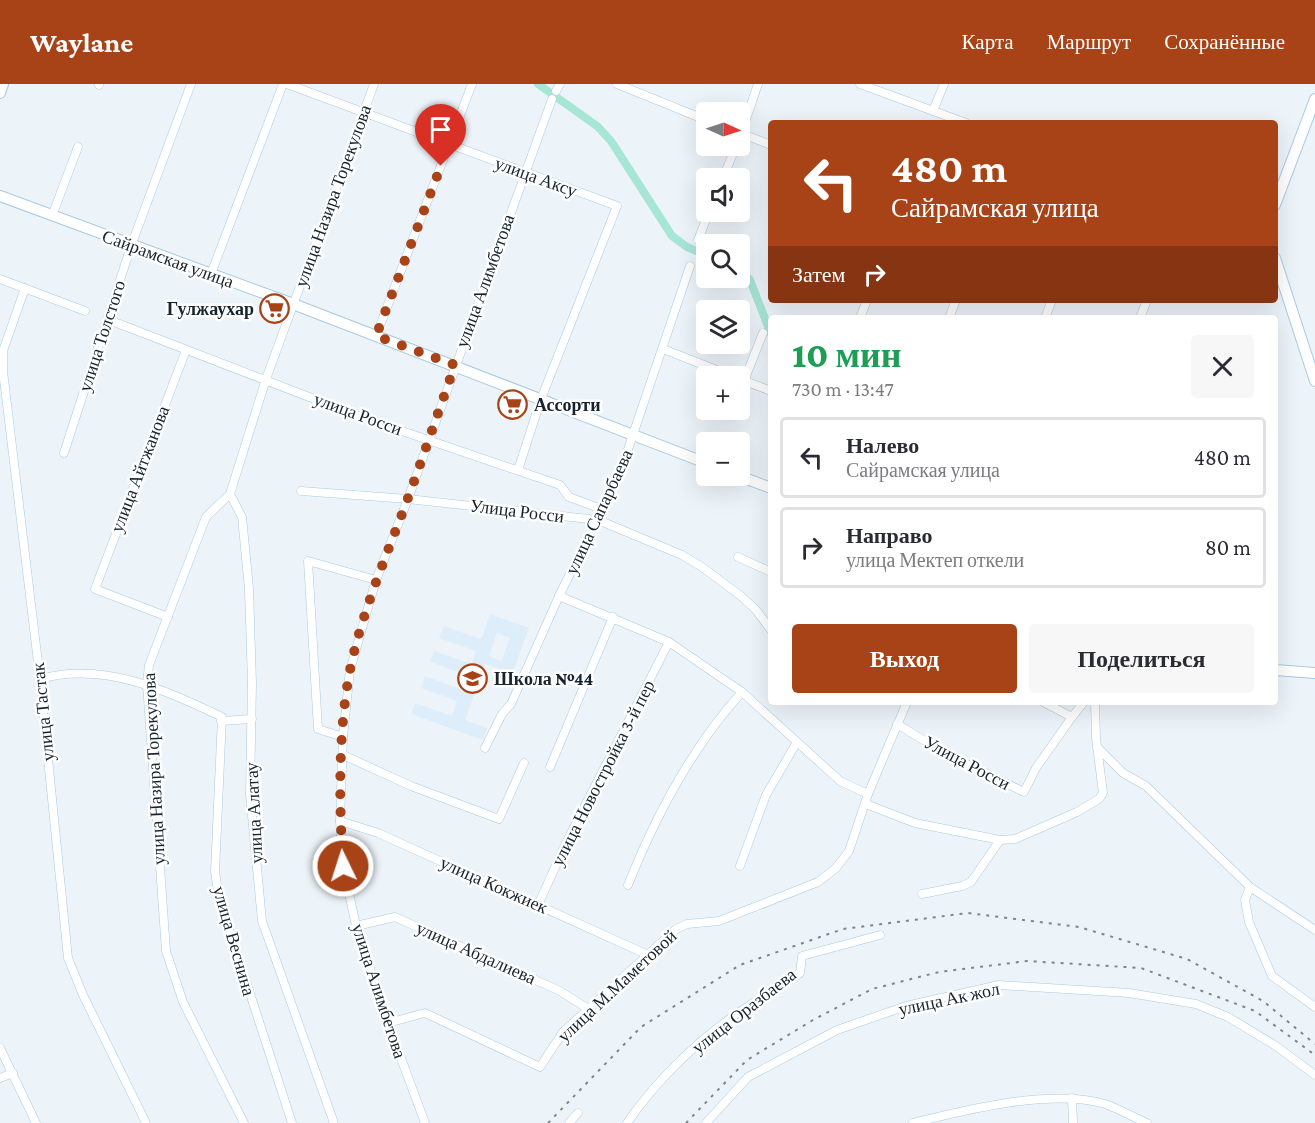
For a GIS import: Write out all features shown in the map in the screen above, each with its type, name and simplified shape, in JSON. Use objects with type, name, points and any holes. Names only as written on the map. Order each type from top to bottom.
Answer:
[{"type":"main road","points":[[0,93],[3,84]]},
{"type":"main road","points":[[1278,197],[1315,99]]},
{"type":"main road","name":"Сайрамская улица","points":[[0,196],[455,365],[696,459]]},
{"type":"main road","points":[[1278,267],[1315,381]]},
{"type":"main road","points":[[750,480],[768,487]]},
{"type":"main road","points":[[1278,670],[1315,673]]},
{"type":"street","name":"улица Толстого","points":[[64,453],[109,320],[131,246],[190,84]]},
{"type":"street","name":"улица Аксу","points":[[285,84],[364,111],[449,145],[617,206],[541,399]]},
{"type":"street","points":[[211,274],[285,84]]},
{"type":"street","name":"улица Назира Торекулова","points":[[244,1123],[183,1002],[166,951],[147,684],[148,665],[206,516],[230,494],[266,379],[374,84]]},
{"type":"street","points":[[376,336],[472,84]]},
{"type":"street","points":[[617,84],[696,116]]},
{"type":"street","points":[[750,106],[758,84]]},
{"type":"street","points":[[861,84],[958,120]]},
{"type":"street","points":[[933,111],[944,84]]},
{"type":"street","name":"улица Алимбетова","points":[[425,1123],[388,1023],[356,926],[343,866],[340,821],[343,737],[350,670],[376,580],[408,499],[552,99]]},
{"type":"street","points":[[750,138],[768,144]]},
{"type":"street","points":[[52,216],[78,147]]},
{"type":"street","name":"улица Сапарбаева","points":[[485,748],[502,714],[511,704],[559,596],[604,510],[634,435],[690,266]]},
{"type":"street","points":[[0,279],[85,311]]},
{"type":"street","name":"улица Тастак","points":[[25,288],[3,351],[3,371],[40,679],[68,958],[82,995],[146,1123]]},
{"type":"street","name":"улица Росси","points":[[109,320],[361,417],[560,485],[569,497],[604,510]]},
{"type":"street","points":[[748,366],[763,333]]},
{"type":"street","points":[[663,349],[706,366]]},
{"type":"street","name":"улица Айтжанова","points":[[168,617],[95,589],[186,350]]},
{"type":"street","points":[[750,383],[768,390]]},
{"type":"street","points":[[518,470],[541,399]]},
{"type":"street","name":"Улица Росси","points":[[301,491],[408,499],[598,520],[682,555],[702,567],[741,596],[768,626]]},
{"type":"street","name":"улица Алатау","points":[[230,494],[242,517],[249,589],[252,718],[250,794],[262,921],[334,1123]]},
{"type":"street","points":[[738,557],[768,571]]},
{"type":"street","points":[[343,737],[318,729],[308,561],[376,580]]},
{"type":"street","points":[[559,596],[669,642],[742,692],[840,781],[868,794]]},
{"type":"street","points":[[550,767],[613,617]]},
{"type":"street","name":"улица Новостройка 3-й пер","points":[[538,905],[567,841],[669,642]]},
{"type":"street","points":[[40,679],[82,673],[147,684],[222,719],[252,718]]},
{"type":"street","points":[[628,885],[649,833],[683,772],[724,711],[742,692]]},
{"type":"street","name":"улица М.Маметовой","points":[[388,1023],[425,1013],[540,1067],[563,1032],[590,1010],[646,954],[676,929],[687,924],[718,921],[818,882],[836,868],[849,851],[868,794],[906,705]]},
{"type":"street","points":[[1049,705],[1072,717]]},
{"type":"street","name":"Улица Росси","points":[[897,724],[948,755],[1024,792],[1036,768],[1082,705]]},
{"type":"street","points":[[866,804],[915,823],[1000,840],[1015,839],[1099,799],[1103,793],[1097,747],[1095,705]]},
{"type":"street","name":"улица Веснина","points":[[222,719],[215,872],[219,898],[292,1123]]},
{"type":"street","points":[[740,866],[766,795],[797,742]]},
{"type":"street","points":[[1097,747],[1123,773],[1146,786],[1250,886],[1315,930]]},
{"type":"street","points":[[343,754],[411,786],[499,819],[524,763]]},
{"type":"street","name":"улица Кокжиек","points":[[340,821],[378,833],[646,954]]},
{"type":"street","points":[[922,894],[971,882],[1000,840]]},
{"type":"street","points":[[1250,886],[1245,900],[1249,922],[1272,976],[1315,1007]]},
{"type":"street","name":"улица Абдалиева","points":[[356,926],[394,916],[560,991],[590,1010]]},
{"type":"street","name":"улица Оразбаева","points":[[627,1123],[661,1079],[696,1048],[738,1013],[800,973],[802,956],[880,935]]},
{"type":"street","name":"улица Ак жол","points":[[706,1123],[748,1077],[837,1030],[906,1006],[999,986],[1129,993],[1196,1004],[1228,1017],[1276,1046],[1315,1075]]},
{"type":"street","points":[[0,1048],[36,1123]]},
{"type":"street","points":[[0,1078],[13,1073]]},
{"type":"street","points":[[913,1123],[1004,1104],[1072,1098],[1105,1104],[1147,1123]]},
{"type":"street","points":[[1072,1098],[1073,1123]]},
{"type":"street","points":[[569,1123],[578,1113]]},
{"type":"shaded area","name":"Школа №44","points":[[490,614],[529,628],[510,681],[495,676],[498,668],[485,664],[465,720],[487,728],[483,740],[411,714],[415,703],[452,716],[457,701],[421,688],[425,676],[462,690],[467,675],[430,662],[434,651],[472,664],[476,651],[439,638],[444,626],[481,639]],"holes":[[[497,633],[510,638],[501,661],[489,656]]]},
{"type":"waterway","points":[[538,84],[597,126],[611,141],[672,236],[696,251]]},
{"type":"waterway","points":[[750,280],[768,326]]},
{"type":"railway","points":[[548,1123],[641,1027],[740,965],[843,929],[968,913],[1079,927],[1187,959],[1263,1001],[1315,1044]]},
{"type":"railway","points":[[686,1123],[747,1060],[813,1020],[872,989],[939,972],[1027,961],[1141,968],[1255,1011],[1315,1055]]},
{"type":"place","name":"Гулжаухар","points":[[275,309]]},
{"type":"place","name":"Ассорти","points":[[513,405]]},
{"type":"place","name":"Школа №44","points":[[473,679]]},
{"type":"route","points":[[343,866],[340,821],[343,737],[350,670],[376,580],[408,499],[455,365],[376,336],[441,166]]}]
